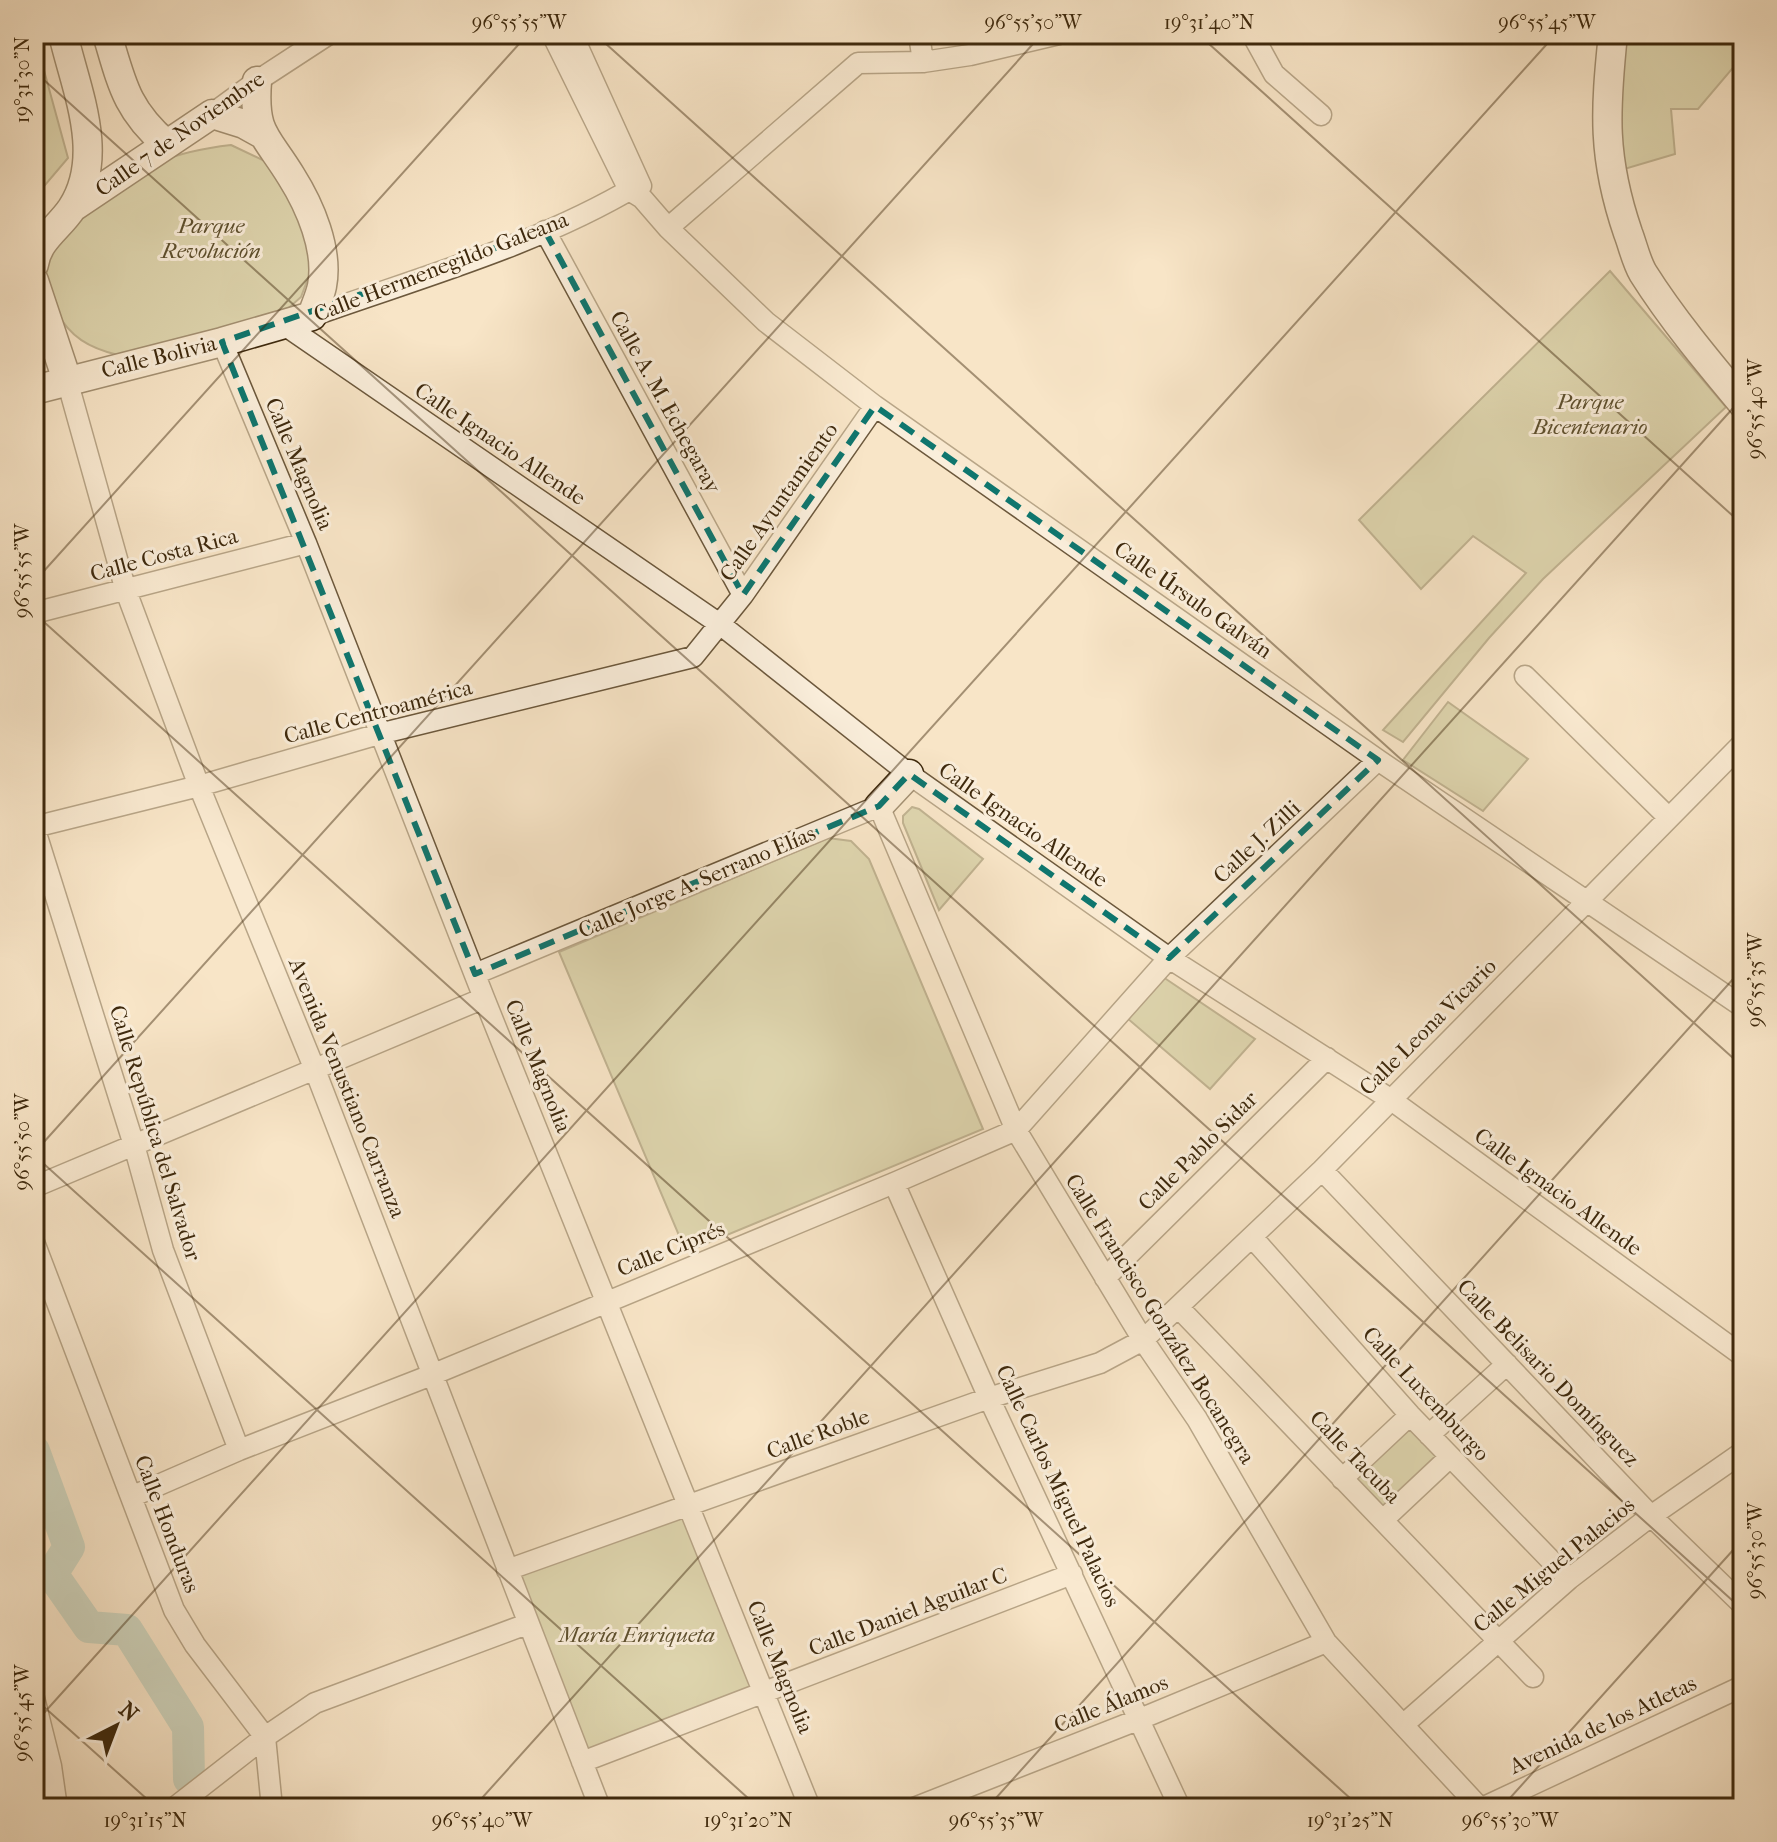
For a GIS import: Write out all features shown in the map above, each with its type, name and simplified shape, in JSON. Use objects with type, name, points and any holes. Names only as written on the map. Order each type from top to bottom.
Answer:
[{"type":"main road","points":[[34,264],[47,235],[72,209],[88,173],[89,145],[63,34]]},
{"type":"main road","points":[[107,34],[126,98],[144,123],[166,144]]},
{"type":"main road","points":[[1613,34],[1606,137],[1611,173],[1641,270],[1691,341],[1743,404]]},
{"type":"main road","points":[[257,81],[255,100],[262,134],[291,176],[310,213],[322,255],[322,285],[312,316]]},
{"type":"main road","points":[[212,114],[244,124],[262,134]]},
{"type":"main road","name":"Calle 7 de Noviembre","points":[[72,209],[212,114]]},
{"type":"main road","points":[[34,281],[67,380]]},
{"type":"main road","name":"Calle Hermenegildo Galeana","points":[[283,324],[312,316]]},
{"type":"main road","name":"Calle Bolivia","points":[[34,388],[283,324]]},
{"type":"main road","points":[[53,338],[76,360],[100,372]]},
{"type":"main road","points":[[34,388],[46,369],[53,338]]},
{"type":"main road","name":"Calle Jorge A. Serrano Elías","points":[[879,806],[909,774]]},
{"type":"street","name":"Calle 7 de Noviembre","points":[[212,114],[329,34]]},
{"type":"street","name":"Calle Úrsulo Galván","points":[[552,34],[637,190],[668,228],[766,322],[875,406],[1378,760],[1743,1007]]},
{"type":"street","name":"Calle Úrsulo Galván","points":[[572,34],[637,190]]},
{"type":"street","points":[[919,34],[923,62]]},
{"type":"street","points":[[668,228],[858,63],[923,62],[970,55],[1059,34]]},
{"type":"street","points":[[1252,34],[1274,74],[1321,115]]},
{"type":"street","name":"Calle Hermenegildo Galeana","points":[[312,316],[490,253],[637,190]]},
{"type":"street","name":"Calle A. M. Echegaray","points":[[545,231],[743,595]]},
{"type":"street","name":"Calle Ignacio Allende","points":[[283,324],[721,625],[909,774],[1169,958],[1390,1099],[1743,1356]]},
{"type":"street","name":"Calle Magnolia","points":[[222,342],[306,543],[484,998],[810,1808]]},
{"type":"street","name":"Avenida Venustiano Carranza","points":[[67,380],[126,591],[199,786],[434,1374],[527,1624],[600,1808]]},
{"type":"street","name":"Calle Ayuntamiento","points":[[721,625],[875,406]]},
{"type":"street","name":"Calle Costa Rica","points":[[34,613],[306,543]]},
{"type":"street","name":"Calle Centroamérica","points":[[34,827],[199,786],[379,734],[693,657],[721,625]]},
{"type":"street","points":[[1525,676],[1668,817]]},
{"type":"street","name":"Calle Leona Vicario","points":[[1143,1340],[1322,1170],[1743,743]]},
{"type":"street","name":"Calle J. Zilli","points":[[1169,958],[1378,760]]},
{"type":"street","name":"Calle Jorge A. Serrano Elías","points":[[475,974],[879,806]]},
{"type":"street","name":"Calle Francisco González Bocanegra","points":[[879,806],[1016,1130],[1143,1340],[1197,1419],[1326,1642],[1481,1808]]},
{"type":"street","name":"Calle República del Salvador","points":[[34,827],[134,1145],[163,1250],[239,1450]]},
{"type":"street","name":"Calle Ciprés","points":[[131,1497],[239,1450],[434,1374],[1016,1130],[1169,958]]},
{"type":"street","points":[[34,1187],[484,998]]},
{"type":"street","name":"Calle Pablo Sidar","points":[[1105,1278],[1327,1058]]},
{"type":"street","name":"Calle Belisario Domínguez","points":[[1322,1170],[1651,1516],[1743,1605]]},
{"type":"street","name":"Calle Carlos Miguel Palacios","points":[[894,1183],[989,1398],[1180,1808]]},
{"type":"street","name":"Calle Luxemburgo","points":[[1252,1237],[1410,1415],[1569,1579]]},
{"type":"street","name":"Calle Honduras","points":[[34,1242],[174,1610],[195,1645],[265,1737]]},
{"type":"street","name":"Calle Tacuba","points":[[1178,1307],[1533,1677]]},
{"type":"street","name":"Calle Roble","points":[[507,1570],[989,1398],[1100,1363],[1143,1340]]},
{"type":"street","points":[[1429,1435],[1507,1364]]},
{"type":"street","points":[[1342,1479],[1410,1415]]},
{"type":"street","name":"Calle Miguel Palacios","points":[[1403,1725],[1569,1579],[1651,1516],[1743,1452]]},
{"type":"street","points":[[1383,1520],[1450,1457]]},
{"type":"street","name":"Calle Daniel Aguilar C","points":[[582,1762],[1072,1574]]},
{"type":"street","points":[[174,1808],[265,1737],[315,1703],[527,1624]]},
{"type":"street","name":"Calle Álamos","points":[[914,1808],[1326,1642]]},
{"type":"street","name":"Avenida de los Atletas","points":[[1481,1808],[1743,1686]]},
{"type":"street","points":[[34,1698],[51,1766],[57,1808]]},
{"type":"street","points":[[265,1737],[272,1808]]},
{"type":"highlighted area","points":[[545,231],[743,595],[875,406],[1378,760],[1169,958],[909,774],[879,806],[475,974],[222,342]]},
{"type":"green space","points":[[34,34],[68,158],[34,194]]},
{"type":"green space","points":[[1613,34],[1743,34],[1743,56],[1698,109],[1671,109],[1675,154],[1611,173]]},
{"type":"green space","name":"Parque Revolución","points":[[231,145],[269,163],[282,178],[309,243],[310,273],[301,297],[283,313],[118,355],[89,345],[74,335],[61,320],[48,291],[46,273],[58,243],[84,217],[153,165],[185,153]]},
{"type":"green space","name":"Parque Bicentenario","points":[[1610,271],[1726,407],[1543,579],[1489,638],[1403,742],[1383,730],[1526,573],[1473,536],[1421,589],[1359,520]]},
{"type":"green space","points":[[1448,702],[1528,759],[1483,811],[1403,760]]},
{"type":"green space","points":[[912,807],[919,809],[983,859],[939,910],[903,823],[903,816]]},
{"type":"green space","points":[[828,838],[851,841],[869,859],[983,1129],[686,1252],[559,952]]},
{"type":"green space","points":[[1163,977],[1255,1039],[1210,1089],[1127,1018]]},
{"type":"green space","points":[[1410,1419],[1447,1457],[1383,1517],[1345,1479]]},
{"type":"green space","name":"María Enriqueta","points":[[690,1506],[764,1693],[582,1762],[507,1570]]},
{"type":"waterway","points":[[34,1451],[69,1547],[52,1574],[89,1627],[127,1630],[188,1727],[189,1779]]}]
